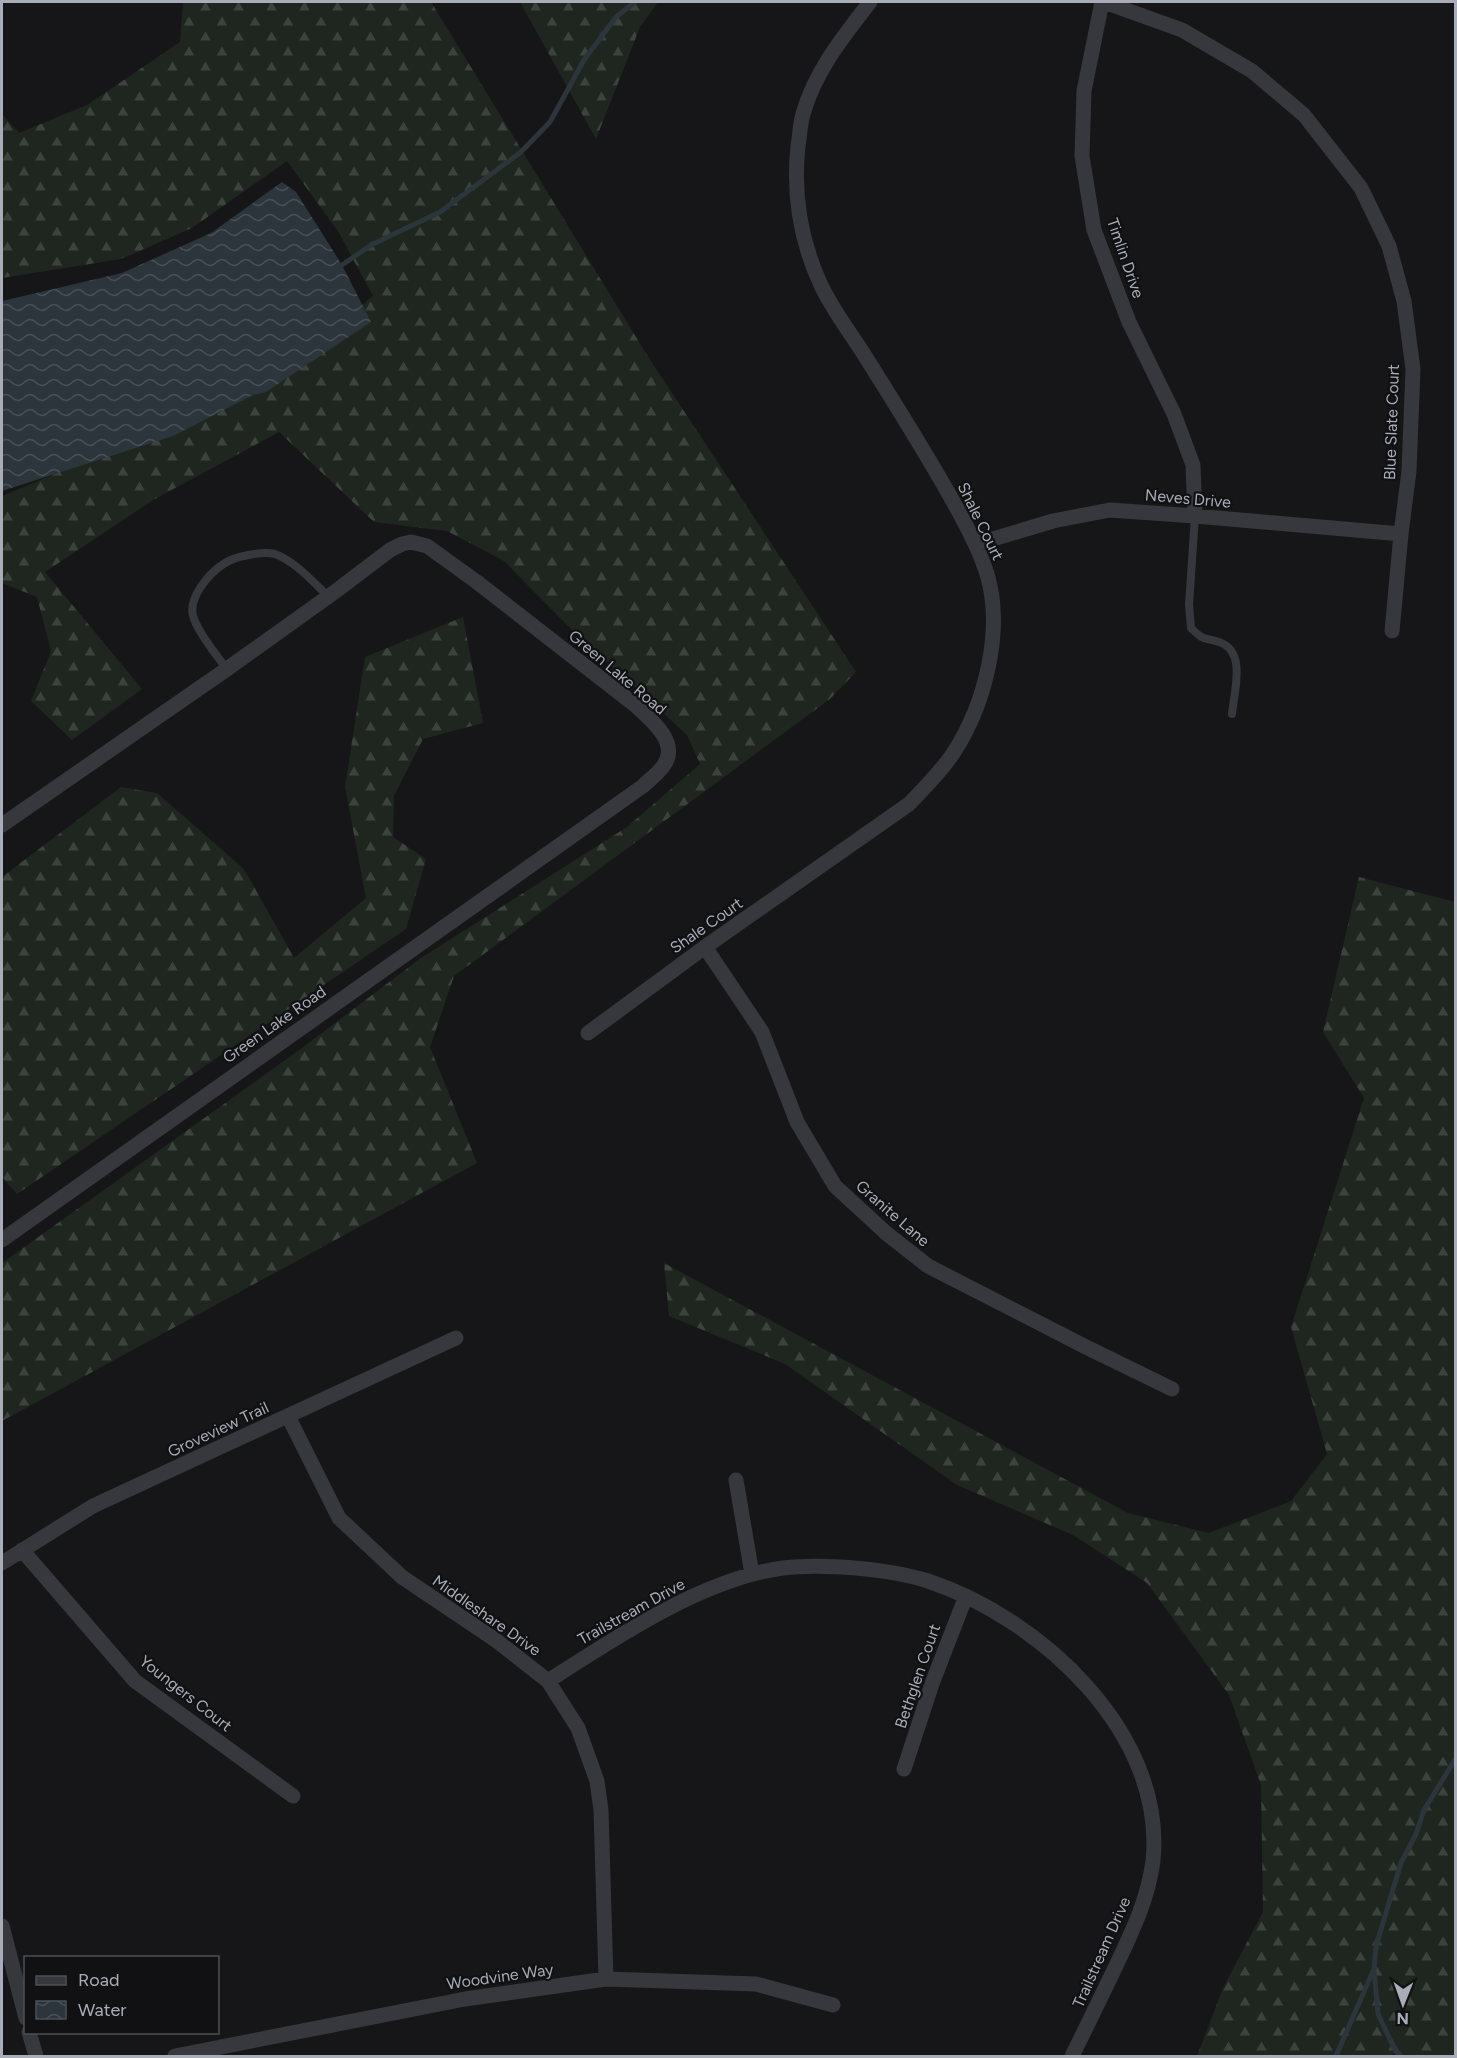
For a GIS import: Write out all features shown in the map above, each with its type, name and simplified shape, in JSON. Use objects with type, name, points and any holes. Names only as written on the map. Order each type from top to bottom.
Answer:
[{"type":"street","name":"Shale Court","points":[[588,1033],[705,947],[909,804],[935,777],[954,752],[972,717],[986,680],[992,639],[992,605],[987,576],[976,544],[925,451],[820,285],[805,245],[799,218],[795,175],[802,116],[813,84],[832,51],[870,2]]},
{"type":"street","name":"Timlin Drive","points":[[1103,2],[1084,92],[1082,156],[1094,230],[1129,322],[1174,414],[1193,465],[1195,516]]},
{"type":"street","name":"Blue Slate Court","points":[[1103,2],[1182,30],[1252,71],[1304,115],[1361,189],[1389,246],[1404,301],[1413,369],[1409,471],[1392,631]]},
{"type":"street","name":"Neves Drive","points":[[976,544],[1053,521],[1110,510],[1401,534]]},
{"type":"street","name":"Green Lake Road","points":[[2,825],[329,597],[390,550],[411,542],[427,546],[477,582],[635,705],[656,725],[669,747],[666,764],[643,786],[2,1240]]},
{"type":"street","name":"Granite Lane","points":[[705,947],[762,1032],[796,1122],[835,1186],[886,1233],[928,1266],[1172,1389]]},
{"type":"street","name":"Groveview Trail","points":[[2,1563],[93,1506],[456,1338]]},
{"type":"street","name":"Middleshare Drive","points":[[288,1416],[339,1518],[402,1577],[497,1641],[548,1681],[578,1728],[597,1781],[602,1810],[606,1979]]},
{"type":"street","points":[[736,1480],[752,1574]]},
{"type":"street","name":"Youngers Court","points":[[22,1550],[135,1681],[293,1796]]},
{"type":"street","name":"Trailstream Drive","points":[[548,1681],[602,1646],[683,1601],[752,1574],[797,1567],[859,1568],[928,1581],[966,1596],[1010,1619],[1053,1653],[1083,1682],[1106,1710],[1125,1740],[1140,1771],[1148,1796],[1153,1828],[1153,1860],[1148,1890],[1138,1920],[1072,2056]]},
{"type":"street","name":"Bethglen Court","points":[[904,1769],[933,1681],[966,1596]]},
{"type":"street","points":[[2,1926],[24,2010]]},
{"type":"street","name":"Woodvine Way","points":[[175,2056],[465,1999],[606,1979],[756,1984],[833,2005]]},
{"type":"street","points":[[30,2034],[36,2056]]},
{"type":"lane","points":[[1195,516],[1189,605],[1191,628],[1203,639],[1220,642],[1234,652],[1237,662],[1232,714]]},
{"type":"lane","points":[[227,669],[193,618],[192,602],[203,584],[226,562],[253,553],[274,554],[300,569],[329,597]]},
{"type":"green space","points":[[183,2],[431,2],[647,355],[856,672],[830,699],[454,976],[430,1047],[477,1163],[2,1421],[2,1263],[302,1048],[421,958],[627,827],[700,764],[687,735],[568,626],[504,561],[447,531],[374,522],[279,432],[153,500],[45,572],[142,689],[72,740],[31,701],[51,651],[37,597],[2,583],[2,496],[101,455],[288,363],[373,296],[338,231],[287,161],[192,228],[121,259],[2,278],[2,114],[19,133],[87,105],[180,42]]},
{"type":"green space","points":[[520,2],[658,2],[640,27],[596,139]]},
{"type":"green space","points":[[463,617],[483,723],[423,739],[394,796],[393,837],[426,859],[406,929],[17,1194],[2,1177],[2,877],[121,787],[157,793],[244,869],[294,958],[366,898],[345,787],[365,657]]},
{"type":"green space","points":[[1359,877],[1455,902],[1455,2056],[1197,2056],[1223,1988],[1263,1912],[1261,1785],[1229,1695],[1147,1583],[1073,1535],[957,1485],[785,1364],[669,1316],[664,1263],[1128,1513],[1209,1533],[1291,1501],[1327,1454],[1291,1327],[1364,1098],[1323,1032]]},
{"type":"water","points":[[282,182],[296,192],[342,265],[371,322],[266,392],[253,395],[173,436],[2,491],[2,301],[122,273],[211,233]]},
{"type":"waterway","points":[[342,265],[371,245],[440,212],[521,152],[550,122],[584,60],[616,17],[635,2]]},
{"type":"waterway","points":[[1401,2056],[1395,2050],[1378,2014],[1374,1970],[1376,1946],[1401,1863],[1416,1834],[1424,1810],[1456,1758]]},
{"type":"waterway","points":[[1336,2056],[1373,1971]]}]
